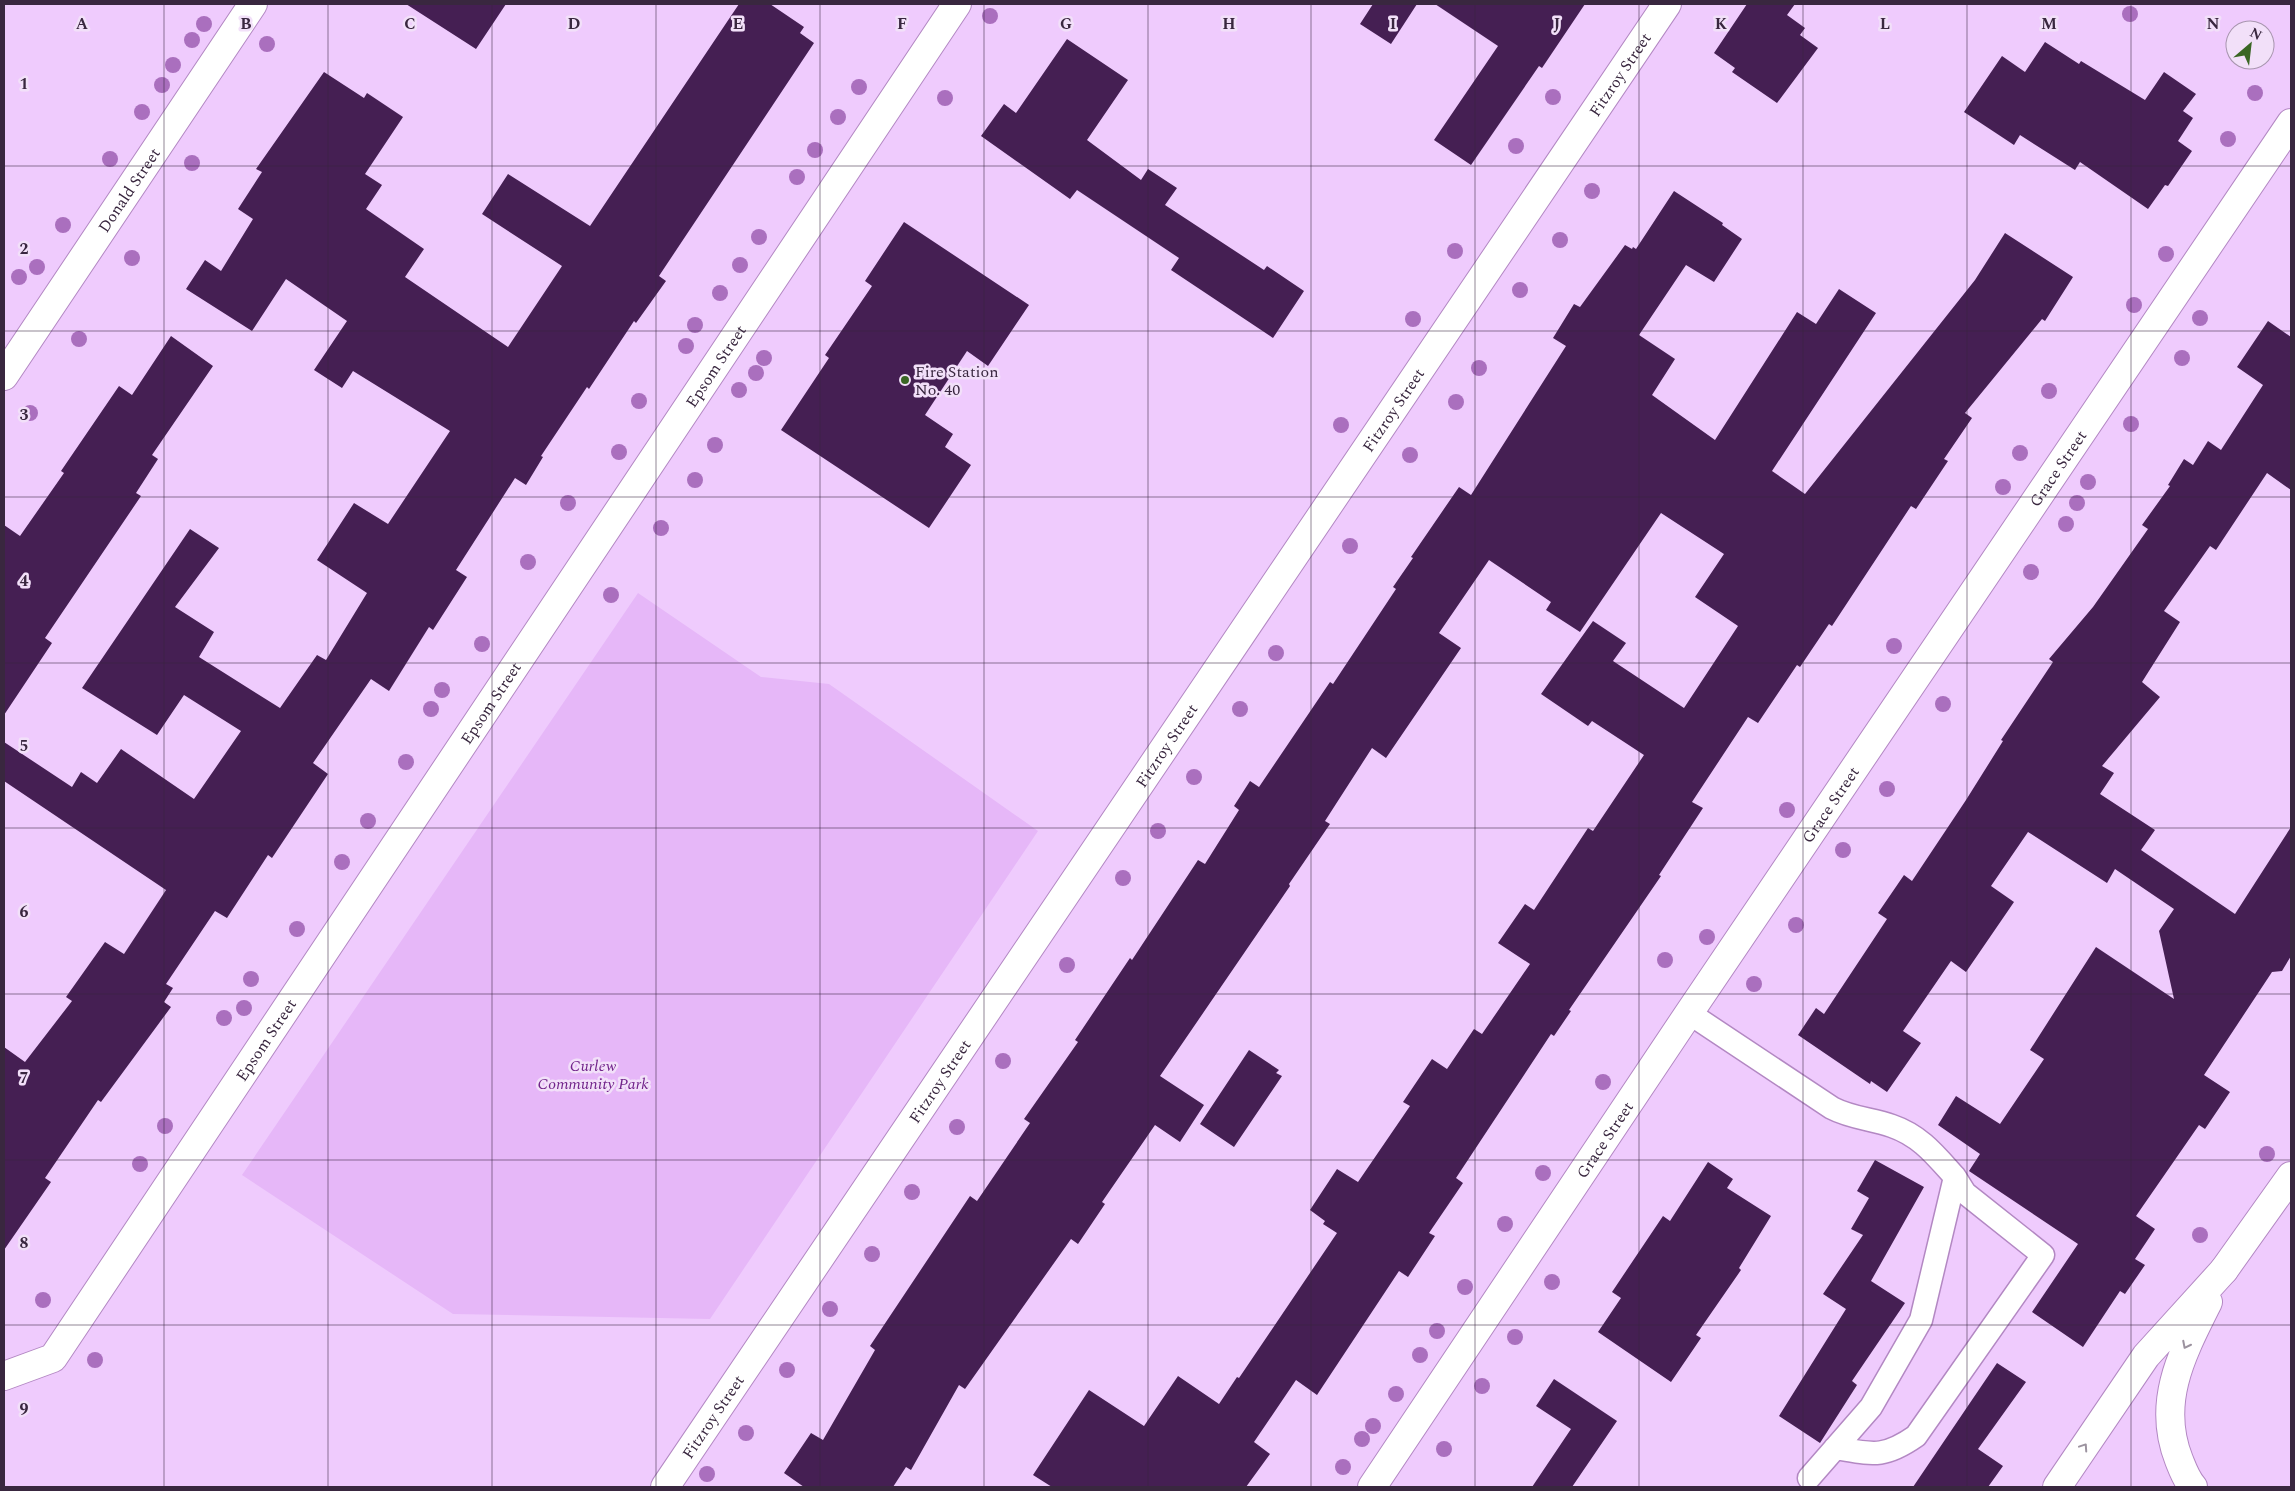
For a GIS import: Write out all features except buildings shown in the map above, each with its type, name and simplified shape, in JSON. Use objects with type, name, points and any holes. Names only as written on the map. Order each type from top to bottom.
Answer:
[{"type":"main road","name":"Donald Street","points":[[4,376],[253,4]]},
{"type":"main road","name":"Epsom Street","points":[[4,1376],[53,1358],[957,4]]},
{"type":"main road","name":"Fitzroy Street","points":[[665,1487],[1667,4]]},
{"type":"main road","name":"Grace Street","points":[[1372,1487],[1689,1013],[2291,123]]},
{"type":"main road","points":[[2057,1487],[2146,1356],[2224,1270],[2291,1176]]},
{"type":"main road","points":[[2193,1487],[2187,1481],[2172,1444],[2169,1402],[2181,1354],[2224,1270]]},
{"type":"lane","points":[[1689,1013],[1832,1108],[1846,1115],[1893,1126],[1926,1144],[1956,1177],[1965,1193],[2043,1255],[1916,1436],[1898,1448],[1876,1454],[1835,1448]]},
{"type":"lane","points":[[1808,1478],[1871,1408],[1921,1320],[1956,1177]]},
{"type":"green space","name":"Curlew Community Park","points":[[638,593],[761,677],[829,684],[1038,831],[710,1319],[453,1314],[242,1175]]},
{"type":"place","name":"Fire Station No. 40","points":[[905,380]]}]
